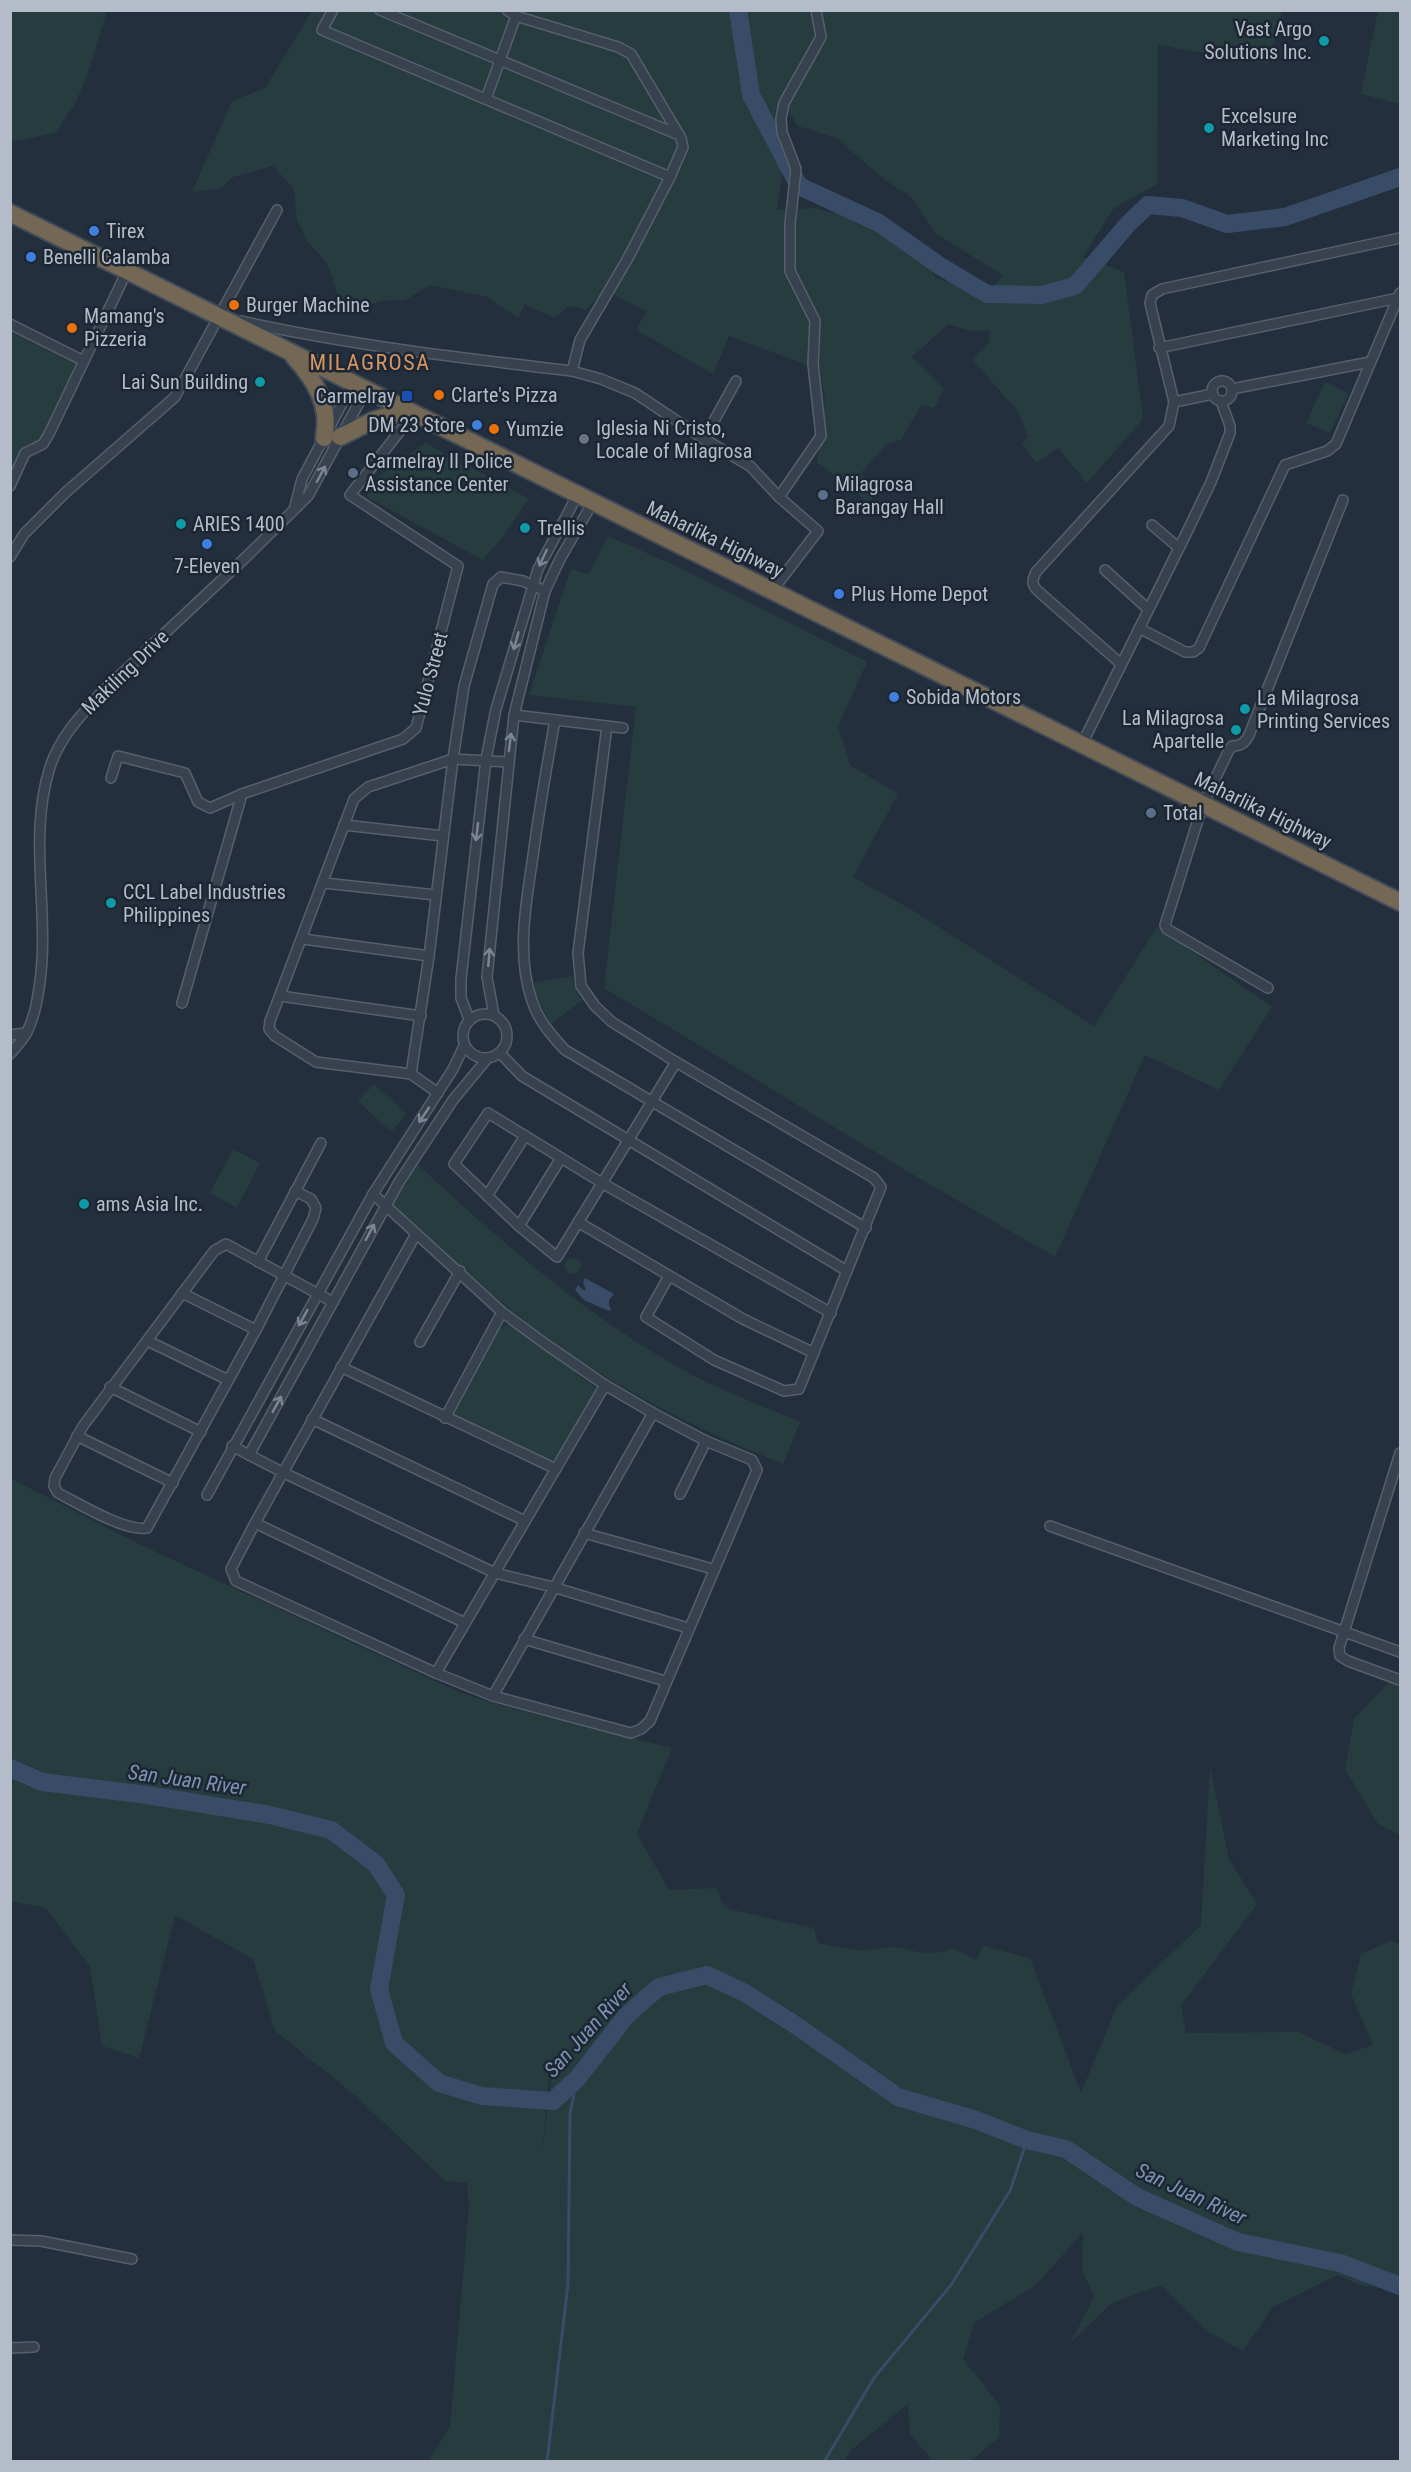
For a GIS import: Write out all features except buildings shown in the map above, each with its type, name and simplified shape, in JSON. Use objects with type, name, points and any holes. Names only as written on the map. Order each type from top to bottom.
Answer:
[{"type":"highway","name":"Maharlika Highway","points":[[10,213],[1401,902]]},
{"type":"highway","points":[[287,350],[312,378],[332,437],[374,420],[411,412]]},
{"type":"street","points":[[333,10],[322,30],[670,177]]},
{"type":"street","points":[[380,10],[679,135]]},
{"type":"street","points":[[779,497],[821,436],[813,364],[815,321],[790,271],[792,193],[796,169],[782,132],[781,119],[784,103],[821,37],[816,10]]},
{"type":"street","points":[[486,99],[500,62],[512,13],[618,47],[631,54],[679,135],[683,147],[670,177],[622,268],[580,340],[572,371]]},
{"type":"street","points":[[10,557],[24,534],[65,493],[175,397],[277,210]]},
{"type":"street","points":[[1120,663],[1034,587],[1032,580],[1036,572],[1165,432],[1172,418],[1174,402],[1159,348],[1150,303],[1152,295],[1156,291],[1401,238]]},
{"type":"street","points":[[10,486],[25,453],[43,444],[49,434],[127,270]]},
{"type":"street","points":[[1159,348],[1399,296]]},
{"type":"street","points":[[1139,628],[1185,652],[1193,652],[1199,648],[1285,465],[1327,451],[1336,444],[1399,296]]},
{"type":"street","points":[[218,316],[294,333],[572,371],[601,379],[635,393],[704,439],[750,466],[779,497],[818,531],[772,591]]},
{"type":"street","points":[[10,324],[84,361]]},
{"type":"street","points":[[1232,388],[1370,362]]},
{"type":"street","points":[[704,439],[736,381]]},
{"type":"street","points":[[1082,744],[1211,482],[1230,433],[1230,426],[1221,401],[1213,394],[1213,387],[1219,382],[1227,382],[1232,388]]},
{"type":"street","name":"Makiling Drive","points":[[10,1054],[26,1033],[36,1009],[44,959],[39,827],[44,791],[51,764],[78,719],[99,695],[308,496],[332,437],[360,386]]},
{"type":"street","name":"Makiling Drive","points":[[295,506],[302,479],[332,437],[360,386]]},
{"type":"street","points":[[1221,401],[1229,399],[1232,388]]},
{"type":"street","points":[[1174,402],[1213,394]]},
{"type":"street","name":"Yulo Street","points":[[111,778],[118,756],[185,773],[198,802],[210,808],[242,794],[403,739],[417,728],[459,566],[350,495],[411,412]]},
{"type":"street","points":[[469,1019],[461,998],[461,979],[486,759],[496,709],[532,585],[544,554],[578,494]]},
{"type":"street","points":[[1268,988],[1165,925],[1203,804],[1232,746],[1238,746],[1246,741],[1249,735],[1343,500]]},
{"type":"street","points":[[494,1015],[487,977],[514,715],[545,591],[560,559],[593,502]]},
{"type":"street","points":[[1152,525],[1179,548]]},
{"type":"street","points":[[1105,570],[1148,609]]},
{"type":"street","points":[[411,1074],[421,1016],[464,686],[493,584],[501,577],[545,591]]},
{"type":"street","points":[[514,715],[623,728]]},
{"type":"street","points":[[555,720],[528,888],[522,942],[526,980],[533,1004],[548,1032],[565,1050],[866,1228]]},
{"type":"street","points":[[607,726],[579,944],[581,986],[595,1006],[612,1022],[874,1178],[881,1187],[799,1389],[784,1391],[714,1360],[646,1317],[669,1276]]},
{"type":"street","points":[[438,1093],[411,1074],[316,1062],[275,1036],[269,1029],[270,1021],[303,939],[354,799],[368,787],[453,759],[508,762]]},
{"type":"street","points":[[182,1003],[242,794]]},
{"type":"street","points":[[345,825],[443,836]]},
{"type":"street","points":[[324,883],[436,895]]},
{"type":"street","points":[[303,939],[429,956]]},
{"type":"street","points":[[280,996],[421,1016]]},
{"type":"street","points":[[207,1495],[373,1194],[453,1069],[464,1046],[462,1032],[469,1019],[481,1013],[494,1015],[505,1025],[507,1040],[500,1053],[487,1059],[453,1100],[385,1206],[249,1455]]},
{"type":"street","points":[[10,1035],[26,1033]]},
{"type":"street","points":[[464,1046],[473,1056],[487,1059]]},
{"type":"street","points":[[500,1053],[522,1076],[847,1271]]},
{"type":"street","points":[[676,1062],[602,1183],[556,1257],[519,1226],[454,1164],[488,1113],[602,1183],[831,1313]]},
{"type":"street","points":[[487,1196],[525,1136]]},
{"type":"street","points":[[258,1262],[321,1143]]},
{"type":"street","points":[[519,1226],[561,1158]]},
{"type":"street","points":[[295,1191],[311,1199],[316,1208],[313,1219],[284,1276],[256,1330],[147,1528],[127,1526],[58,1493],[54,1486],[55,1478],[77,1436],[110,1388],[148,1341],[214,1251],[226,1244],[258,1262],[284,1276],[317,1293],[333,1302]]},
{"type":"street","points":[[373,1194],[460,1271],[502,1312],[605,1385],[706,1441],[752,1460],[757,1470],[665,1681],[650,1721],[641,1729],[631,1733],[493,1696],[436,1673],[236,1581],[231,1569],[282,1472],[416,1234]]},
{"type":"street","points":[[578,1222],[743,1319],[814,1353]]},
{"type":"street","points":[[420,1342],[460,1271]]},
{"type":"street","points":[[182,1293],[256,1330]]},
{"type":"street","points":[[445,1418],[502,1312]]},
{"type":"street","points":[[148,1341],[228,1380]]},
{"type":"street","points":[[341,1367],[556,1469]]},
{"type":"street","points":[[436,1673],[605,1385]]},
{"type":"street","points":[[110,1388],[201,1432]]},
{"type":"street","points":[[493,1696],[653,1413]]},
{"type":"street","points":[[312,1419],[525,1521]]},
{"type":"street","points":[[77,1436],[173,1483]]},
{"type":"street","points":[[680,1494],[706,1441]]},
{"type":"street","points":[[232,1446],[495,1573],[553,1587],[688,1628]]},
{"type":"street","points":[[1401,1453],[1340,1648],[1340,1656],[1348,1661],[1401,1680]]},
{"type":"street","points":[[255,1523],[465,1623]]},
{"type":"street","points":[[1050,1526],[1401,1653]]},
{"type":"street","points":[[584,1533],[713,1569]]},
{"type":"street","points":[[524,1639],[665,1681]]},
{"type":"street","points":[[10,2240],[41,2241],[132,2259]]},
{"type":"street","points":[[10,2348],[34,2347]]},
{"type":"green space","points":[[11,10],[107,11],[87,76],[75,104],[55,133],[19,141],[11,140]]},
{"type":"green space","points":[[312,11],[1282,11],[1268,64],[1158,45],[1157,184],[1114,208],[1083,257],[1124,272],[1143,419],[1087,483],[1058,448],[1036,463],[1022,443],[1028,436],[1019,413],[972,359],[989,343],[990,330],[969,331],[948,324],[912,357],[944,389],[934,408],[921,405],[901,440],[887,444],[861,473],[877,493],[868,502],[817,462],[825,399],[820,370],[729,336],[713,374],[636,330],[646,311],[605,290],[586,310],[569,306],[554,318],[525,304],[518,318],[488,297],[430,285],[405,300],[381,301],[353,311],[338,295],[327,263],[308,242],[297,220],[294,189],[273,166],[233,177],[219,189],[192,192],[232,101],[265,88]],"holes":[[[784,104],[798,126],[836,138],[885,180],[911,197],[936,234],[1003,275],[987,294],[936,278],[918,251],[879,223],[814,208],[777,210],[784,158]]]},
{"type":"green space","points":[[1378,11],[1400,11],[1400,104],[1361,94]]},
{"type":"green space","points":[[11,326],[81,361],[50,433],[28,451],[11,489]]},
{"type":"green space","points":[[1325,382],[1349,393],[1330,433],[1306,423]]},
{"type":"green space","points":[[425,443],[529,499],[483,560],[369,498],[367,494],[376,478]]},
{"type":"green space","points":[[608,536],[674,565],[867,662],[838,726],[850,765],[898,794],[853,877],[912,910],[1094,1026],[1157,927],[1272,1007],[1219,1090],[1145,1055],[1055,1257],[917,1177],[604,988],[636,707],[529,695],[571,569],[589,574]]},
{"type":"green space","points":[[572,976],[576,992],[582,1000],[551,1024],[538,1000],[533,983]]},
{"type":"green space","points":[[374,1084],[407,1114],[391,1132],[358,1101]]},
{"type":"green space","points":[[233,1149],[260,1163],[237,1208],[210,1193]]},
{"type":"green space","points":[[417,1164],[509,1247],[606,1322],[690,1374],[800,1422],[783,1464],[719,1437],[629,1391],[542,1334],[503,1303],[391,1202]]},
{"type":"green space","points":[[573,1258],[579,1260],[581,1266],[579,1272],[573,1274],[567,1272],[565,1266],[567,1260]]},
{"type":"green space","points":[[511,1325],[595,1387],[595,1392],[556,1460],[549,1461],[454,1417],[454,1412],[499,1329]]},
{"type":"green space","points":[[10,1478],[141,1545],[461,1693],[507,1707],[672,1748],[637,1834],[669,1890],[717,1888],[722,1903],[729,1909],[814,1928],[818,1943],[842,1948],[865,1950],[889,1947],[935,1953],[953,1948],[977,1960],[983,1946],[1030,1958],[1081,2093],[1117,2006],[1201,1925],[1210,1767],[1229,1859],[1257,1904],[1181,2005],[1186,2033],[1298,2032],[1345,2054],[1373,2045],[1351,1994],[1361,1954],[1390,1941],[1400,1944],[1400,2291],[1360,2285],[1337,2275],[1273,2307],[1243,2351],[1206,2331],[1161,2285],[1112,2303],[1071,2342],[1094,2297],[1082,2270],[1083,2232],[1036,2285],[974,2323],[963,2359],[1000,2406],[999,2437],[971,2461],[933,2461],[910,2434],[908,2404],[850,2451],[844,2461],[428,2461],[450,2427],[469,2206],[467,2183],[445,2181],[356,2096],[275,2031],[253,1959],[175,1915],[139,2058],[102,2046],[90,1966],[46,1908],[11,1901]],"holes":[[[553,2064],[542,2154],[550,2067]]]},
{"type":"green space","points":[[1391,1681],[1400,1685],[1400,1835],[1378,1824],[1345,1769],[1354,1719]]},
{"type":"water","points":[[585,1278],[614,1294],[609,1300],[611,1309],[609,1311],[584,1300],[575,1290],[578,1285],[586,1290],[583,1282]]},
{"type":"waterway","points":[[738,10],[751,95],[799,186],[879,223],[940,266],[987,294],[1042,295],[1075,286],[1128,224],[1148,205],[1182,208],[1227,224],[1285,217],[1400,177]]},
{"type":"waterway","name":"San Juan River","points":[[10,1768],[42,1782],[147,1795],[270,1815],[331,1830],[376,1864],[396,1895],[379,1989],[394,2043],[439,2083],[482,2096],[553,2101],[577,2079],[627,2015],[659,1987],[707,1975],[745,1993],[794,2024],[898,2097],[976,2120],[1027,2140],[1066,2149],[1137,2197],[1238,2242],[1340,2263],[1400,2286]]},
{"type":"waterway","points":[[547,2462],[568,2284],[570,2114],[577,2079]]},
{"type":"waterway","points":[[824,2462],[874,2378],[951,2285],[1010,2191],[1027,2140]]},
{"type":"place","name":"Vast Argo Solutions Inc.","points":[[1324,41]]},
{"type":"place","name":"Excelsure Marketing Inc","points":[[1209,128]]},
{"type":"place","name":"Tirex","points":[[94,231]]},
{"type":"place","name":"Benelli Calamba","points":[[31,257]]},
{"type":"place","name":"Burger Machine","points":[[234,305]]},
{"type":"place","name":"Mamang's Pizzeria","points":[[72,328]]},
{"type":"place","name":"Lai Sun Building","points":[[260,382]]},
{"type":"place","name":"Clarte's Pizza","points":[[439,395]]},
{"type":"place","name":"Carmelray","points":[[407,396]]},
{"type":"place","name":"DM 23 Store","points":[[477,425]]},
{"type":"place","name":"Yumzie","points":[[494,429]]},
{"type":"place","name":"Iglesia Ni Cristo, Locale of Milagrosa","points":[[584,439]]},
{"type":"place","name":"Carmelray II Police Assistance Center","points":[[353,473]]},
{"type":"place","name":"Milagrosa Barangay Hall","points":[[823,495]]},
{"type":"place","name":"ARIES 1400","points":[[181,524]]},
{"type":"place","name":"Trellis","points":[[525,528]]},
{"type":"place","name":"7-Eleven","points":[[207,544]]},
{"type":"place","name":"Plus Home Depot","points":[[839,594]]},
{"type":"place","name":"Sobida Motors","points":[[894,697]]},
{"type":"place","name":"La Milagrosa Printing Services","points":[[1245,709]]},
{"type":"place","name":"La Milagrosa Apartelle","points":[[1236,730]]},
{"type":"place","name":"Total","points":[[1151,813]]},
{"type":"place","name":"CCL Label Industries Philippines","points":[[111,903]]},
{"type":"place","name":"ams Asia Inc.","points":[[84,1204]]},
{"type":"district","name":"MILAGROSA","points":[[370,362]]}]
